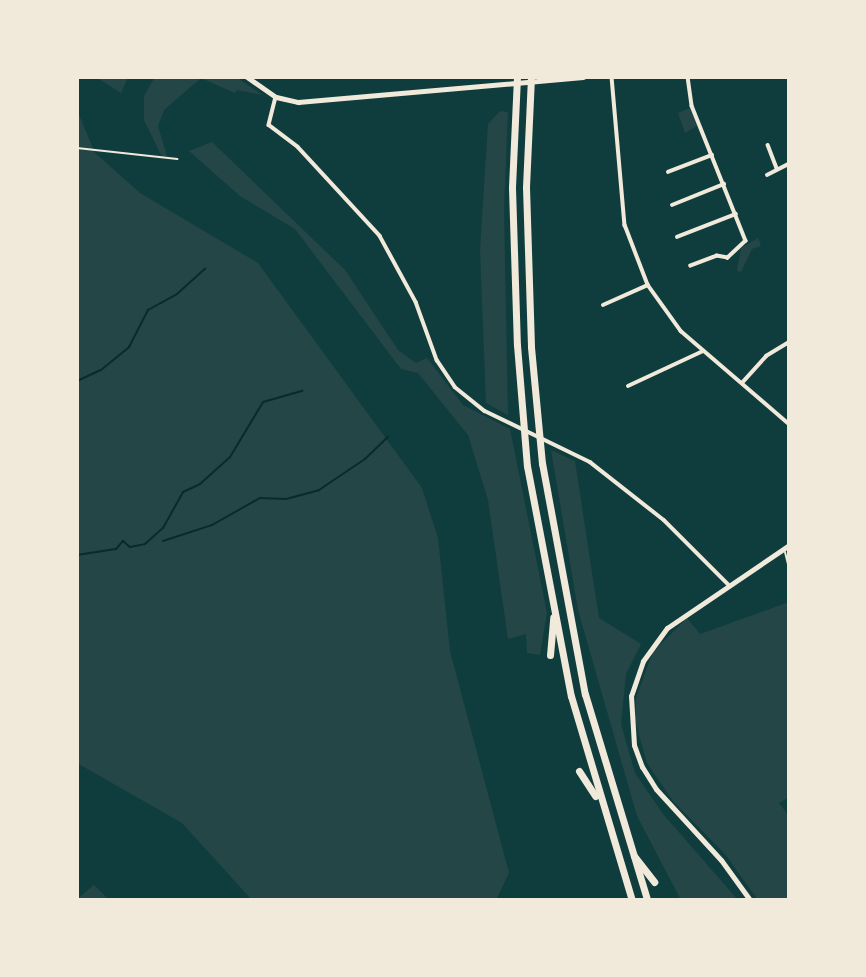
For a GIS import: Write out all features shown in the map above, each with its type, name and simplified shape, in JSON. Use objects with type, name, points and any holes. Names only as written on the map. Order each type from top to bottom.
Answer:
[{"type":"highway","points":[[517,77],[512,188],[517,345],[527,466],[554,613],[601,806],[632,900]]},
{"type":"highway","points":[[531,77],[527,200],[531,347],[542,463],[585,694],[629,850],[647,900]]},
{"type":"highway","points":[[550,654],[554,613]]},
{"type":"highway","points":[[579,771],[601,806]]},
{"type":"highway","points":[[629,850],[654,882]]},
{"type":"main road","points":[[247,77],[276,97],[310,102],[583,77]]},
{"type":"main road","points":[[750,900],[721,860],[656,789],[634,746],[630,723],[635,680],[653,645],[684,614],[787,546]]},
{"type":"street","points":[[612,77],[625,225],[648,285],[663,310],[703,351],[789,424]]},
{"type":"street","points":[[688,77],[692,106],[746,241],[728,258],[717,256],[691,266]]},
{"type":"street","points":[[276,97],[270,125],[298,147],[380,236],[416,302],[444,373],[466,399],[485,411],[577,454],[663,520],[728,584]]},
{"type":"street","points":[[768,145],[776,169]]},
{"type":"street","points":[[668,172],[712,155]]},
{"type":"street","points":[[767,175],[789,164]]},
{"type":"street","points":[[672,205],[724,184]]},
{"type":"street","points":[[677,237],[736,214]]},
{"type":"street","points":[[603,304],[648,285]]},
{"type":"street","points":[[742,383],[766,356],[789,342]]},
{"type":"street","points":[[628,386],[703,351]]},
{"type":"lane","points":[[787,546],[788,564]]},
{"type":"path","points":[[77,148],[177,159]]},
{"type":"shaded area","points":[[96,77],[128,77],[121,93]]},
{"type":"shaded area","points":[[155,77],[236,77],[262,95],[237,90],[235,93],[201,78],[164,110],[158,126],[167,156],[162,157],[144,120],[144,96]]},
{"type":"shaded area","points":[[690,108],[697,126],[685,133],[678,113]]},
{"type":"shaded area","points":[[77,110],[95,153],[140,193],[258,263],[422,488],[438,538],[450,651],[509,873],[496,900],[252,900],[182,823],[77,763]]},
{"type":"shaded area","points":[[500,111],[508,112],[504,210],[508,415],[486,403],[480,249],[488,124]]},
{"type":"shaded area","points":[[212,142],[345,270],[398,350],[416,363],[427,358],[463,405],[510,429],[547,613],[540,655],[527,653],[526,634],[508,639],[488,500],[468,435],[418,373],[401,369],[295,229],[240,196],[189,151]]},
{"type":"shaded area","points":[[758,238],[761,246],[752,249],[741,272],[737,271],[741,248]]},
{"type":"shaded area","points":[[551,450],[575,461],[599,618],[641,644],[626,674],[621,724],[635,773],[663,814],[738,900],[681,900],[637,816],[578,610]]},
{"type":"shaded area","points":[[789,602],[789,797],[779,803],[789,816],[789,900],[758,900],[725,854],[673,801],[647,763],[635,721],[636,698],[653,652],[687,618],[700,634]]},
{"type":"shaded area","points":[[94,885],[109,900],[77,900],[77,899]]},
{"type":"waterway","points":[[77,381],[101,370],[129,347],[148,310],[177,294],[205,269]]},
{"type":"waterway","points":[[77,555],[116,549],[123,541],[130,547],[145,544],[163,528],[183,492],[200,484],[230,457],[263,402],[302,391]]},
{"type":"waterway","points":[[163,541],[212,525],[260,498],[286,499],[319,490],[365,459],[388,437]]}]
